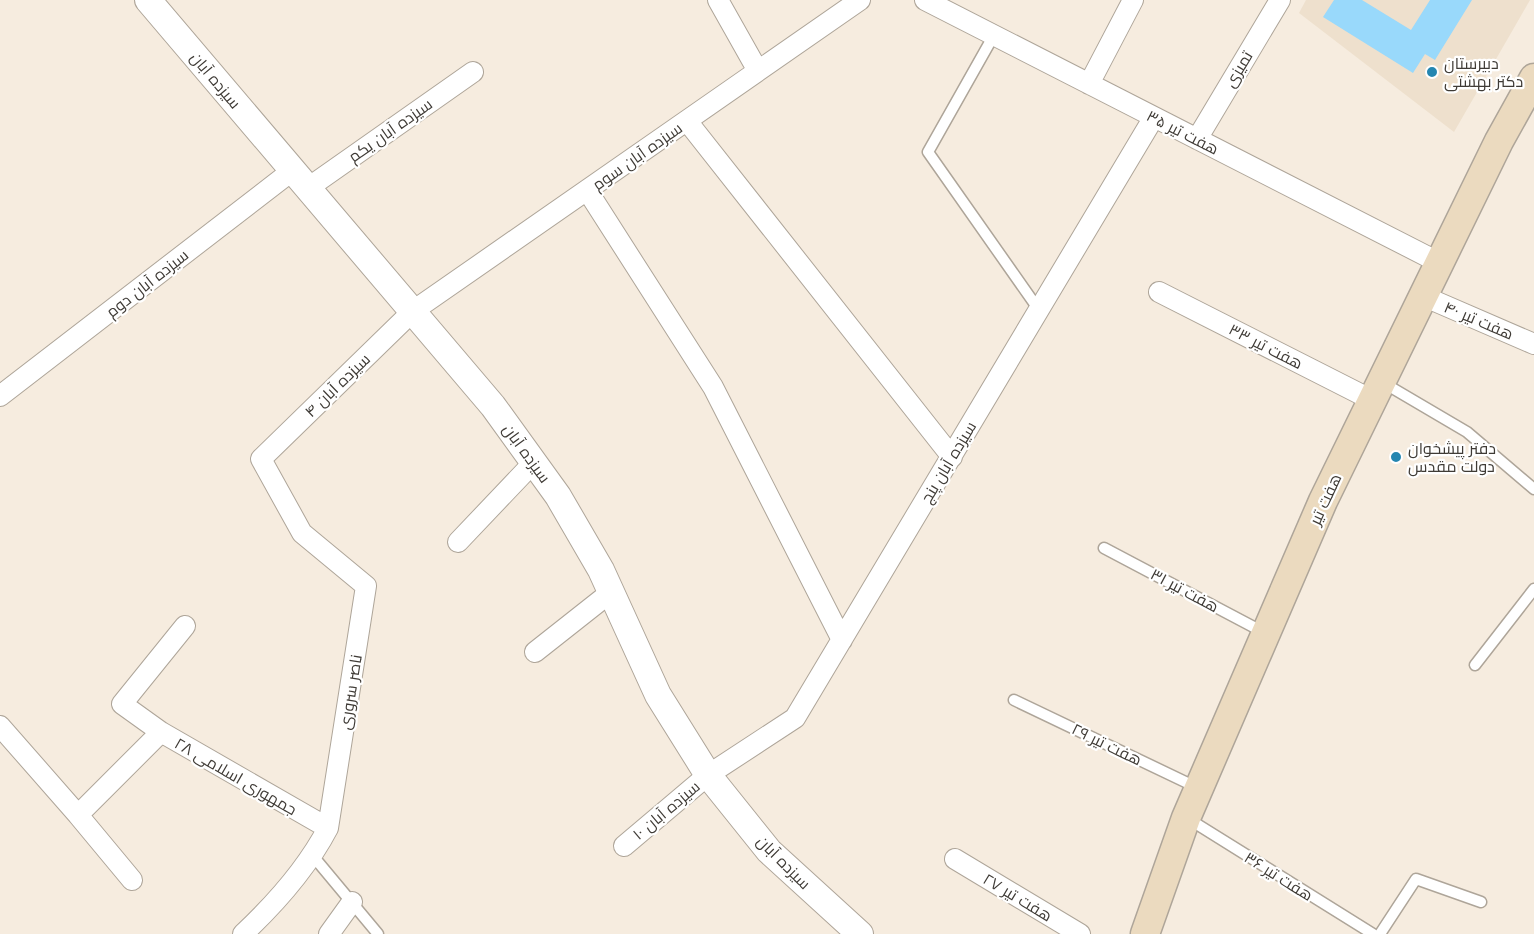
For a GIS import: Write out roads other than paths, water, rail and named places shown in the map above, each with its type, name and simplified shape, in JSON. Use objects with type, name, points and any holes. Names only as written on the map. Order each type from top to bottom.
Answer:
[{"type":"main road","name":"هفت تیر","points":[[1145,934],[1186,818],[1323,501],[1499,141],[1534,78]]},
{"type":"street","name":"سیزده آبان","points":[[148,0],[493,406],[558,496],[601,570],[657,695],[708,775],[769,851],[861,934]]},
{"type":"street","points":[[718,0],[758,71]]},
{"type":"street","name":"سیزده آبان سوم","points":[[413,311],[860,0]]},
{"type":"street","name":"هفت تیر ۳۵","points":[[925,0],[1440,263]]},
{"type":"street","points":[[1089,84],[1133,0]]},
{"type":"street","name":"تمیزی","points":[[1197,139],[1280,0]]},
{"type":"street","name":"سیزده آبان یکم","points":[[301,179],[473,72]]},
{"type":"street","name":"سیزده آبان پنج","points":[[708,775],[795,718],[1154,117]]},
{"type":"street","points":[[687,120],[952,457]]},
{"type":"street","name":"سیزده آبان دوم","points":[[0,396],[301,179]]},
{"type":"street","points":[[587,190],[713,387],[842,640]]},
{"type":"street","name":"هفت تیر ۳۳","points":[[1159,292],[1377,391]]},
{"type":"street","name":"هفت تیر ۴۰","points":[[1424,296],[1534,344]]},
{"type":"street","name":"سیزده آبان ۴","points":[[261,459],[413,311]]},
{"type":"street","name":"ناصر سروری","points":[[243,934],[261,918],[313,856],[328,828],[366,586],[302,534],[261,459]]},
{"type":"street","points":[[458,542],[534,462]]},
{"type":"street","points":[[535,652],[611,592]]},
{"type":"street","points":[[161,732],[122,704],[185,626]]},
{"type":"street","points":[[0,726],[132,880]]},
{"type":"street","name":"جمهوری اسلامی ۲۸","points":[[78,815],[161,732],[328,828]]},
{"type":"street","name":"سیزده آبان ۱۰","points":[[624,846],[708,775]]},
{"type":"street","name":"هفت تیر ۲۷","points":[[955,860],[1080,934]]},
{"type":"street","points":[[329,934],[352,902]]},
{"type":"lane","points":[[994,35],[928,152],[1039,310]]},
{"type":"lane","points":[[1377,391],[1467,432],[1534,489]]},
{"type":"lane","name":"هفت تیر ۳۱","points":[[1104,548],[1265,633]]},
{"type":"lane","points":[[1475,665],[1534,589]]},
{"type":"lane","name":"هفت تیر ۲۹","points":[[1014,700],[1199,788]]},
{"type":"lane","name":"هفت تیر ۳۶","points":[[1186,818],[1373,934]]},
{"type":"lane","points":[[313,856],[378,934]]},
{"type":"lane","points":[[1380,934],[1416,879],[1481,902]]},
{"type":"place","name":"دبیرستان دکتر بهشتی","points":[[1432,72]]},
{"type":"place","name":"دفتر پیشخوان دولت مقدس","points":[[1396,457]]}]
